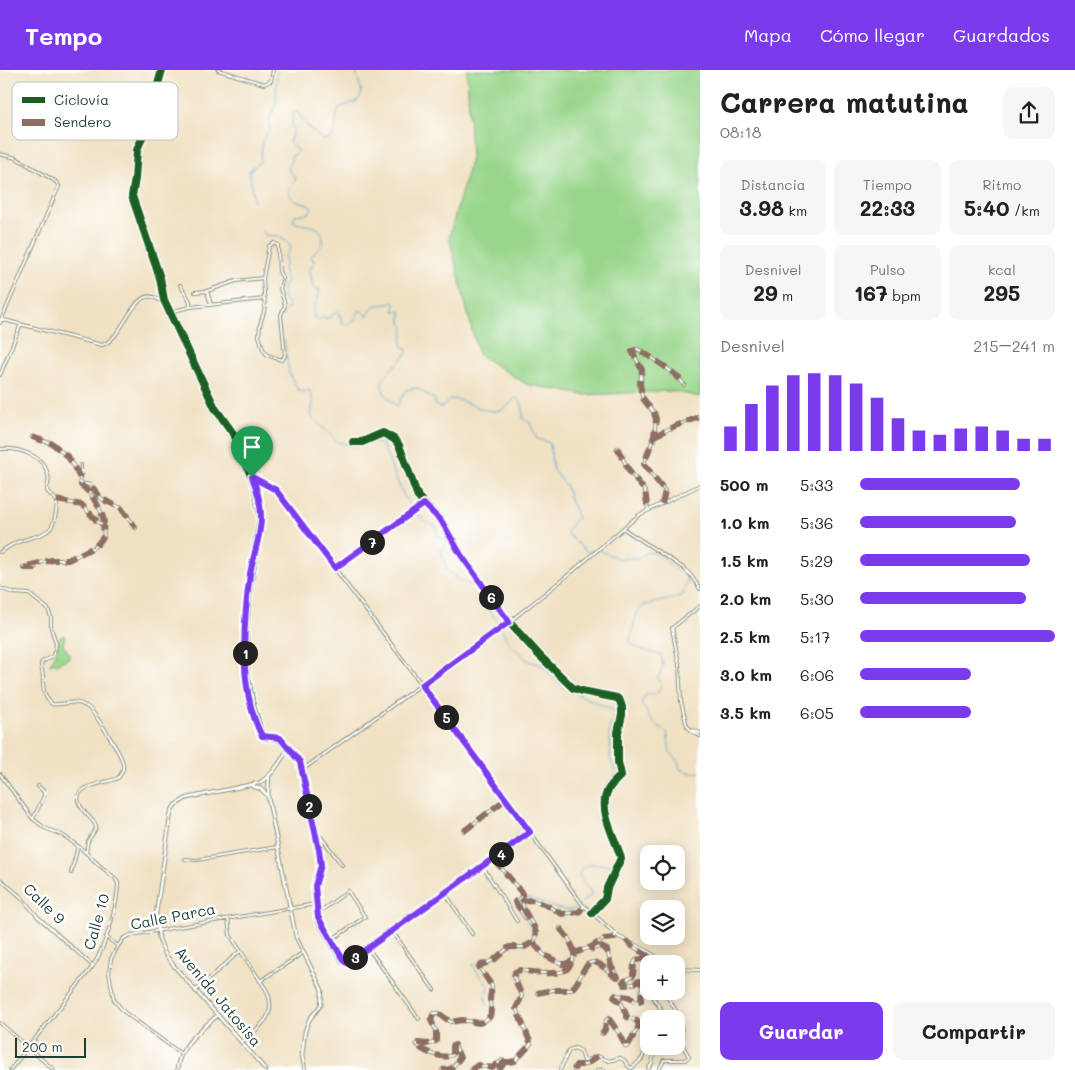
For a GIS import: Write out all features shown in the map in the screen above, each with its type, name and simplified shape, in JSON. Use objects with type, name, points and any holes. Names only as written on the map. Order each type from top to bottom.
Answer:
[{"type":"street","points":[[218,70],[264,84],[271,81],[273,70]]},
{"type":"street","points":[[141,140],[137,150],[135,179],[132,191],[135,207],[160,278],[162,295],[215,408],[237,439],[257,494],[261,518],[248,586],[245,631],[246,674],[252,706],[261,734],[265,737],[280,738],[299,759],[321,865],[315,882],[316,904],[320,922],[346,963],[530,832]]},
{"type":"street","points":[[0,154],[16,158],[59,186],[0,323]]},
{"type":"street","points":[[276,243],[279,272],[282,278],[280,288],[285,305],[281,315],[285,349],[285,356],[282,360],[267,356],[260,342],[259,331],[265,308],[262,278],[270,246],[276,243]]},
{"type":"street","points":[[195,292],[207,291],[232,282],[262,278]]},
{"type":"street","points":[[180,285],[190,302],[190,307]]},
{"type":"street","points":[[207,291],[211,305]]},
{"type":"street","points":[[1,319],[102,345],[111,340],[138,302],[144,298],[148,296],[156,297],[169,311]]},
{"type":"street","points":[[169,311],[265,299]]},
{"type":"street","points":[[0,375],[21,324]]},
{"type":"street","points":[[662,504],[666,492],[644,464],[654,436],[655,416],[642,397],[640,383],[642,372],[632,352],[638,349],[672,373],[684,385]]},
{"type":"street","points":[[654,436],[674,426],[700,417]]},
{"type":"street","points":[[353,442],[362,442],[383,434],[394,438],[399,445],[416,493],[442,522],[461,555],[509,622],[538,655],[573,688],[617,698],[622,704],[618,732],[618,762],[621,775],[609,788],[605,797],[609,827],[621,858],[607,888],[605,899],[592,913]]},
{"type":"street","points":[[32,437],[53,444],[71,460],[80,479]]},
{"type":"street","points":[[0,449],[15,448],[41,462],[49,477],[47,491],[56,500],[82,505],[89,514],[102,524]]},
{"type":"street","points":[[617,448],[630,472],[645,491],[648,510]]},
{"type":"street","points":[[35,568],[23,567],[52,560],[65,561],[96,546],[104,536],[102,512],[89,491],[80,483],[80,465]]},
{"type":"street","points":[[252,477],[276,490],[584,906],[616,934],[654,955]]},
{"type":"street","points":[[80,483],[90,485],[102,499],[121,508],[136,528]]},
{"type":"street","points":[[302,770],[509,622],[639,515],[700,485]]},
{"type":"street","points":[[0,552],[13,544],[48,532],[54,523],[56,500]]},
{"type":"street","points":[[335,568],[424,504]]},
{"type":"street","points":[[624,529],[685,569],[700,588]]},
{"type":"street","points":[[0,588],[17,594],[29,594],[48,609],[56,646],[52,657],[40,665],[43,673],[44,695],[52,704],[74,701],[88,708],[98,718],[122,759],[123,769],[118,778],[84,788],[79,794],[78,801],[81,807],[96,826],[88,841],[86,853]]},
{"type":"street","points":[[700,606],[672,628],[679,664],[681,702],[687,726],[690,730],[700,734]]},
{"type":"street","name":"Avenida Jatosisa","points":[[266,1070],[195,991],[165,954],[157,930],[156,914],[170,816],[175,805],[187,798],[259,783],[269,775],[288,748]]},
{"type":"street","name":"Calle 10","points":[[0,774],[33,818],[45,828],[64,836],[78,846],[115,878],[118,883],[101,953],[93,966],[10,1070]]},
{"type":"street","points":[[269,775],[268,796],[296,937],[322,992],[321,1005],[309,1020],[305,1031],[302,1055],[305,1070]]},
{"type":"street","points":[[250,785],[260,789],[268,796]]},
{"type":"street","points":[[33,818],[44,796],[44,792],[38,786]]},
{"type":"street","points":[[464,831],[506,800]]},
{"type":"street","points":[[314,828],[342,865]]},
{"type":"street","points":[[71,873],[78,846]]},
{"type":"street","points":[[185,859],[198,860],[278,847]]},
{"type":"street","points":[[494,859],[522,893],[522,896],[515,902],[525,918]]},
{"type":"street","points":[[482,867],[517,921]]},
{"type":"street","name":"Calle 9","points":[[0,879],[21,897],[38,917],[93,966]]},
{"type":"street","points":[[318,913],[348,892],[365,917],[331,940]]},
{"type":"street","points":[[444,893],[472,934]]},
{"type":"street","points":[[572,961],[562,964],[544,955],[536,946],[534,942],[536,929],[529,918],[523,901],[531,900],[564,914],[579,912],[584,906]]},
{"type":"street","name":"Calle Parca","points":[[180,1053],[124,1012],[114,1000],[109,973],[111,960],[118,946],[129,935],[316,904]]},
{"type":"street","points":[[228,918],[230,935],[271,1000],[269,1015],[265,1021],[242,1042]]},
{"type":"street","points":[[560,928],[569,939],[575,954]]},
{"type":"street","points":[[392,931],[434,990]]},
{"type":"street","points":[[471,1070],[478,1065],[492,1068],[501,1061],[515,1061],[531,1044],[516,1007],[522,995],[514,977],[515,972],[520,970],[534,973],[561,972],[568,968],[575,954],[604,939],[614,938],[616,934]]},
{"type":"street","points":[[106,937],[118,946]]},
{"type":"street","points":[[602,1034],[605,1030],[606,1020],[609,1019],[615,1030],[622,1036],[625,1046],[628,1047],[639,1026],[637,1021],[627,1018],[622,1004],[614,997],[616,995],[627,997],[636,1002],[641,1002],[642,982],[625,985],[623,982],[633,976],[636,960],[642,959],[648,962],[650,959],[626,940]]},
{"type":"street","points":[[442,1070],[451,1069],[460,1058],[456,1045],[452,1046],[453,1054],[447,1057],[428,1052],[416,1045],[418,1043],[432,1044],[436,1040],[436,1031],[431,1021],[433,1014],[438,1013],[451,1022],[462,1020],[477,1023],[485,1021],[491,1010],[490,997],[492,986],[480,970],[480,966],[494,960],[509,947],[524,947],[534,942]]},
{"type":"street","points":[[537,993],[553,990],[570,990],[581,977],[587,965],[593,962],[600,964],[613,976],[618,977],[611,966],[607,950],[601,947],[592,949],[591,947]]},
{"type":"street","points":[[368,948],[419,1018]]},
{"type":"street","points":[[195,991],[240,951]]},
{"type":"street","points":[[260,981],[304,952]]},
{"type":"street","points":[[685,969],[700,970]]},
{"type":"street","points":[[659,1070],[664,1060],[685,1060],[689,1057],[682,1044],[679,1016],[669,1000]]},
{"type":"street","points":[[177,1070],[180,1053],[187,1043],[218,1015]]},
{"type":"street","points":[[0,1023],[54,1070]]},
{"type":"street","points":[[560,1070],[572,1048],[580,1050],[584,1061],[598,1056],[609,1061],[622,1058],[632,1068],[642,1059],[643,1055]]},
{"type":"street","points":[[648,1070],[654,1055]]},
{"type":"street","points":[[574,1070],[576,1064],[585,1065],[598,1056]]},
{"type":"street","points":[[499,1070],[504,1062]]},
{"type":"street","points":[[597,1070],[604,1070]]},
{"type":"green space","points":[[467,70],[700,70],[700,397],[672,391],[584,395],[526,384],[478,354],[449,237],[471,158]]},
{"type":"green space","points":[[65,635],[63,645],[69,653],[69,658],[56,664],[55,662],[50,664],[57,651],[60,637]]},
{"type":"waterway","points":[[254,201],[249,171],[260,161],[263,139],[270,130],[269,121],[276,104],[277,70]]},
{"type":"waterway","points":[[356,70],[361,96],[355,102],[339,108],[332,138],[323,140],[307,126],[297,112],[293,113],[292,125],[294,129],[289,142],[296,149],[297,153],[292,156],[288,169],[296,179],[289,193],[295,201],[305,203],[312,208],[309,213],[295,215],[293,221],[317,228],[322,236],[323,244],[311,256],[314,262],[310,270],[313,287],[320,290],[314,318],[318,321],[322,318],[329,318],[338,311],[343,324],[348,325],[354,321],[359,311],[362,311],[367,316],[374,306],[395,303],[394,311],[401,311],[401,323],[404,327],[402,344],[407,351],[384,378],[382,384],[383,390],[397,406],[406,390],[417,388],[435,400],[435,405],[438,407],[443,407],[450,399],[456,399],[485,410],[497,411],[504,409],[517,398],[522,405],[523,419],[530,423],[537,439],[548,442],[550,445],[553,470],[566,486],[576,512],[577,518],[568,529],[567,534],[586,551],[597,550]]},
{"type":"waterway","points":[[262,230],[265,235],[279,236],[290,245],[290,249],[285,256],[286,263],[283,269],[287,281],[283,286],[284,300],[288,303],[289,308],[284,312],[282,318]]},
{"type":"waterway","points":[[284,340],[289,373],[298,390],[303,392],[310,390],[313,403],[311,416],[338,442],[356,446],[371,442],[381,443],[398,483],[414,511],[422,519],[437,527],[437,536],[446,539],[447,542],[441,549],[446,569],[458,580],[471,585],[481,595],[488,610],[500,626]]},
{"type":"waterway","points":[[600,551],[620,559],[639,559],[646,553],[653,552],[688,576],[683,595],[645,605],[639,609],[630,642],[640,649],[661,655],[663,667],[658,678],[661,685],[660,689],[656,695],[647,694],[642,701],[642,706],[653,723],[667,732],[670,752],[678,761],[680,769],[690,773],[700,772]]},
{"type":"waterway","points":[[502,630],[507,640],[527,660],[543,666],[564,688],[615,711],[609,730],[610,758],[616,774],[609,782],[600,799],[606,832],[617,849],[615,859],[611,865],[591,864],[581,869],[579,876],[591,892],[591,895],[582,902]]},
{"type":"waterway","points":[[521,898],[568,910],[580,905]]},
{"type":"waterway","points":[[488,1006],[485,997],[489,987],[472,965],[492,959],[506,945],[530,941],[533,932],[517,900]]},
{"type":"marked path","points":[[662,504],[665,491],[644,464],[654,436],[656,419],[654,413],[642,397],[640,383],[642,370],[632,351],[638,349],[670,370],[684,385]]},
{"type":"marked path","points":[[654,436],[700,417]]},
{"type":"marked path","points":[[32,437],[53,444],[69,458],[79,476],[81,485],[99,507],[104,522],[101,524],[98,522],[82,505],[56,500]]},
{"type":"marked path","points":[[617,448],[630,472],[645,491],[648,510]]},
{"type":"marked path","points":[[92,487],[102,499],[121,508],[136,528]]},
{"type":"marked path","points":[[35,568],[23,567],[52,560],[68,560],[96,546],[104,536],[103,524]]},
{"type":"marked path","points":[[464,831],[506,799]]},
{"type":"marked path","points":[[494,859],[522,893],[522,896],[515,902],[523,913]]},
{"type":"marked path","points":[[442,1070],[451,1069],[460,1058],[455,1045],[453,1046],[453,1055],[444,1057],[428,1052],[416,1044],[430,1044],[436,1041],[436,1031],[431,1020],[434,1013],[438,1013],[451,1022],[462,1020],[479,1023],[488,1019],[491,1013],[490,997],[492,986],[479,967],[494,960],[509,947],[524,947],[534,942],[536,936],[534,926],[525,911],[523,901],[531,900],[546,905],[562,914],[579,912],[584,906]]},
{"type":"marked path","points":[[560,928],[569,939],[575,953]]},
{"type":"marked path","points":[[537,993],[553,990],[570,990],[577,983],[589,963],[593,962],[598,963],[618,977],[611,966],[607,950],[601,947],[592,949],[591,947],[604,939],[614,938],[616,934]]},
{"type":"marked path","points":[[602,1034],[605,1030],[606,1020],[609,1019],[627,1047],[639,1026],[637,1021],[627,1017],[622,1004],[614,997],[616,995],[630,997],[636,1002],[641,1001],[642,982],[639,981],[625,985],[623,982],[633,976],[636,960],[642,959],[648,962],[650,959],[626,940]]},
{"type":"marked path","points":[[534,942],[544,955],[562,964],[572,961]]},
{"type":"marked path","points":[[504,1062],[515,1061],[531,1044],[516,1008],[522,996],[514,977],[515,972],[520,970],[537,973],[564,971],[570,965],[575,953],[591,947]]},
{"type":"marked path","points":[[574,1070],[576,1065],[585,1065],[598,1056]]},
{"type":"marked path","points":[[471,1070],[478,1065],[492,1068],[502,1060],[504,1063],[499,1070]]},
{"type":"cycle path","points":[[159,82],[162,70]]},
{"type":"cycle path","points":[[141,140],[137,150],[132,196],[160,278],[164,300],[215,408],[237,439],[256,489],[261,518],[249,586],[245,631],[246,674],[252,706],[261,734],[265,737],[279,738],[300,762],[321,865],[315,886],[320,922],[344,962],[348,962],[530,832]]},
{"type":"cycle path","points":[[353,442],[362,442],[383,433],[394,439],[399,445],[418,497],[442,522],[461,555],[509,622],[573,688],[617,698],[620,701],[622,715],[618,732],[618,762],[621,775],[608,790],[605,806],[606,815],[621,858],[607,888],[605,899],[592,913]]},
{"type":"route","points":[[252,477],[276,490],[335,568],[424,504],[442,522],[461,555],[509,622],[422,685],[530,832],[347,963],[327,935],[318,917],[315,882],[321,865],[299,759],[280,738],[262,736],[248,692],[245,631],[248,586],[261,518],[252,477]]}]
